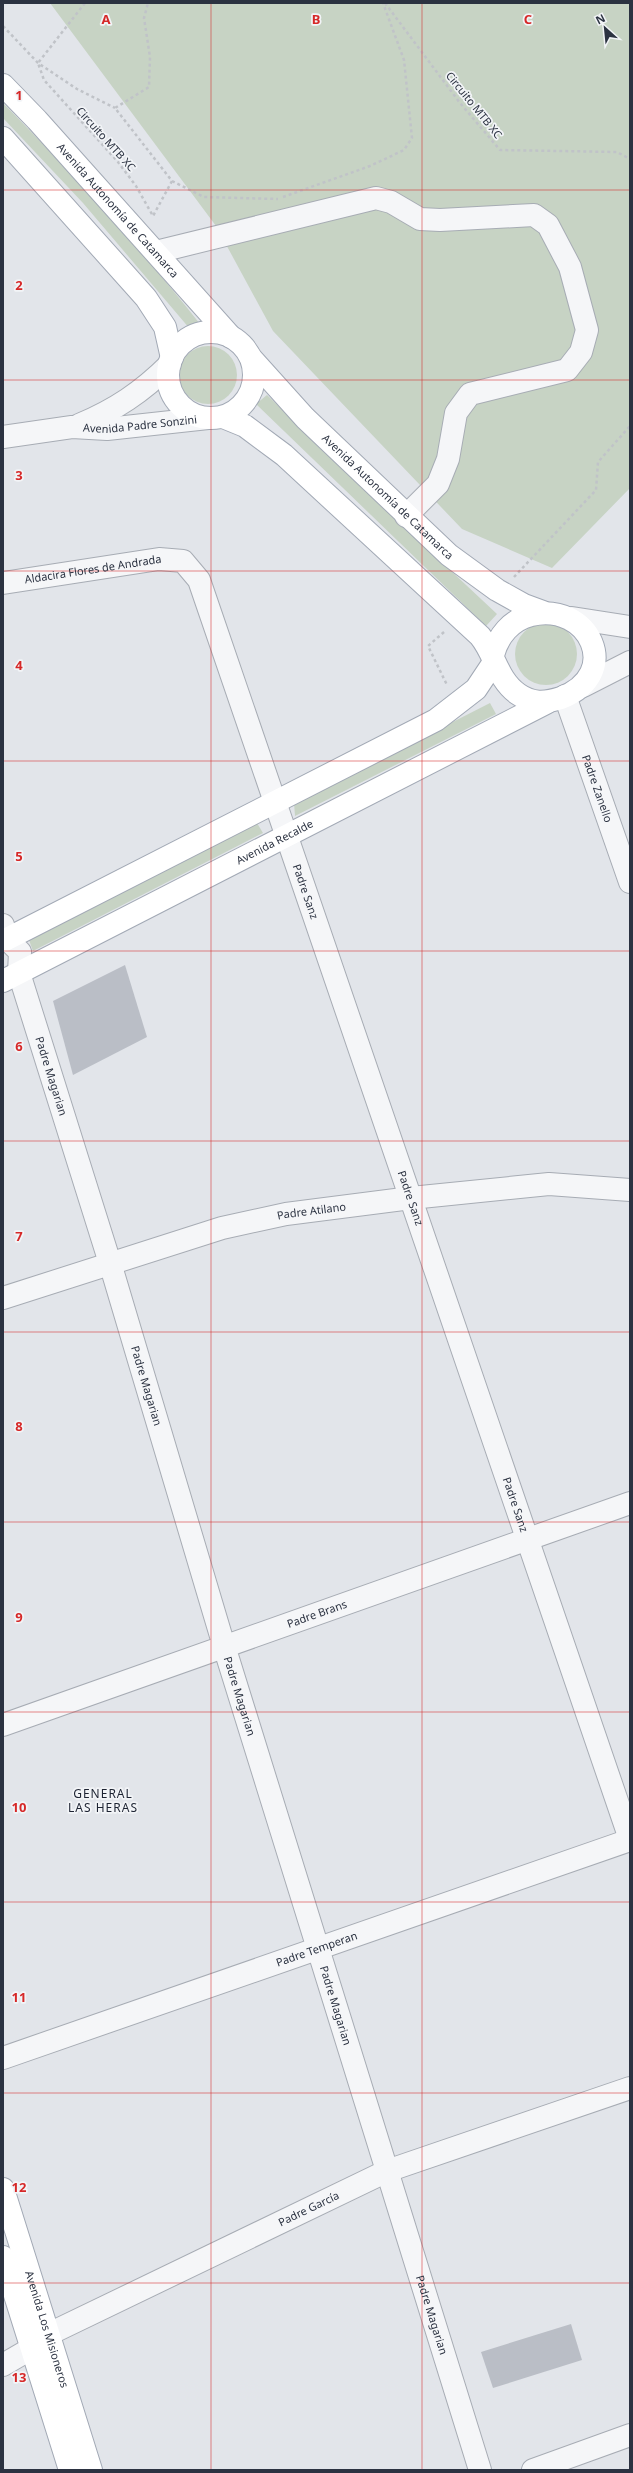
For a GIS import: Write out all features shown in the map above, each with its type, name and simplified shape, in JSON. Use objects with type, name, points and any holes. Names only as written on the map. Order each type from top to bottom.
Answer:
[{"type":"main road","name":"Avenida Autonomía de Catamarca","points":[[3,86],[156,252],[231,337]]},
{"type":"main road","points":[[3,138],[146,298],[165,327],[171,361],[169,385],[174,398],[183,408],[195,415],[215,418],[245,426],[284,455],[480,636],[494,658],[508,684],[518,694],[565,695],[592,674],[595,653],[591,641],[584,629],[572,618],[543,612],[528,616],[512,624],[501,635],[494,658],[476,689],[436,720],[276,802],[4,935]]},
{"type":"main road","points":[[171,361],[179,347],[190,338],[202,333],[217,332],[231,337],[251,358],[254,372],[253,387],[246,400],[236,410],[215,418]]},
{"type":"main road","name":"Avenida Autonomía de Catamarca","points":[[251,358],[305,418],[449,556],[481,580],[524,605],[543,612]]},
{"type":"main road","name":"Avenida Recalde","points":[[11,977],[565,695]]},
{"type":"main road","name":"Avenida Los Misioneros","points":[[3,2189],[91,2470]]},
{"type":"main road","name":"Avenida Los Misioneros","points":[[3,2257],[70,2470]]},
{"type":"street","points":[[156,252],[376,198],[391,202],[420,219],[440,220],[534,215],[548,225],[570,267],[587,330],[581,352],[567,370],[470,394],[456,412],[448,459],[438,484],[406,516]]},
{"type":"street","name":"Avenida Padre Sonzini","points":[[72,427],[104,415],[122,405],[148,386],[171,361]]},
{"type":"street","name":"Avenida Padre Sonzini","points":[[3,437],[72,427],[107,429],[215,418]]},
{"type":"street","name":"Aldacira Flores de Andrada","points":[[3,583],[159,559],[183,561]]},
{"type":"street","name":"Padre Sanz","points":[[183,561],[199,580],[288,835],[526,1540],[630,1840]]},
{"type":"street","points":[[572,618],[630,627]]},
{"type":"street","name":"Avenida Recalde","points":[[565,695],[630,662]]},
{"type":"street","name":"Padre Zanello","points":[[565,695],[630,882]]},
{"type":"street","name":"Padre Magarian","points":[[4,935],[20,952],[11,977],[110,1264],[224,1646],[480,2470]]},
{"type":"street","name":"Padre Atilano","points":[[3,1298],[222,1228],[286,1214],[411,1198],[549,1184],[630,1190]]},
{"type":"street","name":"Padre Brans","points":[[3,1725],[630,1503]]},
{"type":"street","name":"Padre Temperan","points":[[3,2058],[630,1840]]},
{"type":"street","name":"Padre García","points":[[3,2365],[32,2348],[49,2334],[387,2172],[630,2088]]},
{"type":"street","points":[[533,2470],[630,2435]]},
{"type":"path","points":[[38,63],[85,3]]},
{"type":"path","points":[[115,108],[149,87],[150,57],[144,18],[148,3]]},
{"type":"path","points":[[3,26],[38,63],[77,89],[115,108],[172,181],[204,197],[279,199],[370,166],[404,150],[412,138],[404,60],[384,3]]},
{"type":"path","name":"Circuito MTB XC","points":[[384,3],[460,103],[500,150],[617,152],[630,159]]},
{"type":"path","name":"Circuito MTB XC","points":[[38,63],[44,80],[118,162],[136,186],[153,216],[172,181]]},
{"type":"green space","points":[[50,3],[630,3],[630,488],[552,568],[462,529],[273,331],[216,226]]},
{"type":"green space","points":[[3,103],[104,211],[200,324],[190,329],[83,203],[3,118]]},
{"type":"green space","points":[[202,346],[214,346],[229,354],[237,369],[237,381],[229,396],[214,404],[202,404],[187,396],[179,381],[179,369],[187,354]]},
{"type":"green space","points":[[267,395],[386,510],[497,614],[486,626],[256,404]]},
{"type":"green space","points":[[540,623],[552,623],[568,632],[575,642],[577,654],[575,666],[568,676],[552,685],[540,685],[529,680],[520,671],[515,660],[515,648],[520,637],[529,628]]},
{"type":"green space","points":[[490,703],[496,714],[295,816],[294,803]]},
{"type":"green space","points":[[257,823],[263,833],[33,951],[29,940]]},
{"type":"building","points":[[125,965],[147,1037],[73,1075],[53,1001]]},
{"type":"building","points":[[571,2324],[582,2360],[493,2388],[481,2352]]},
{"type":"district","name":"GENERAL LAS HERAS","points":[[103,1801]]}]
